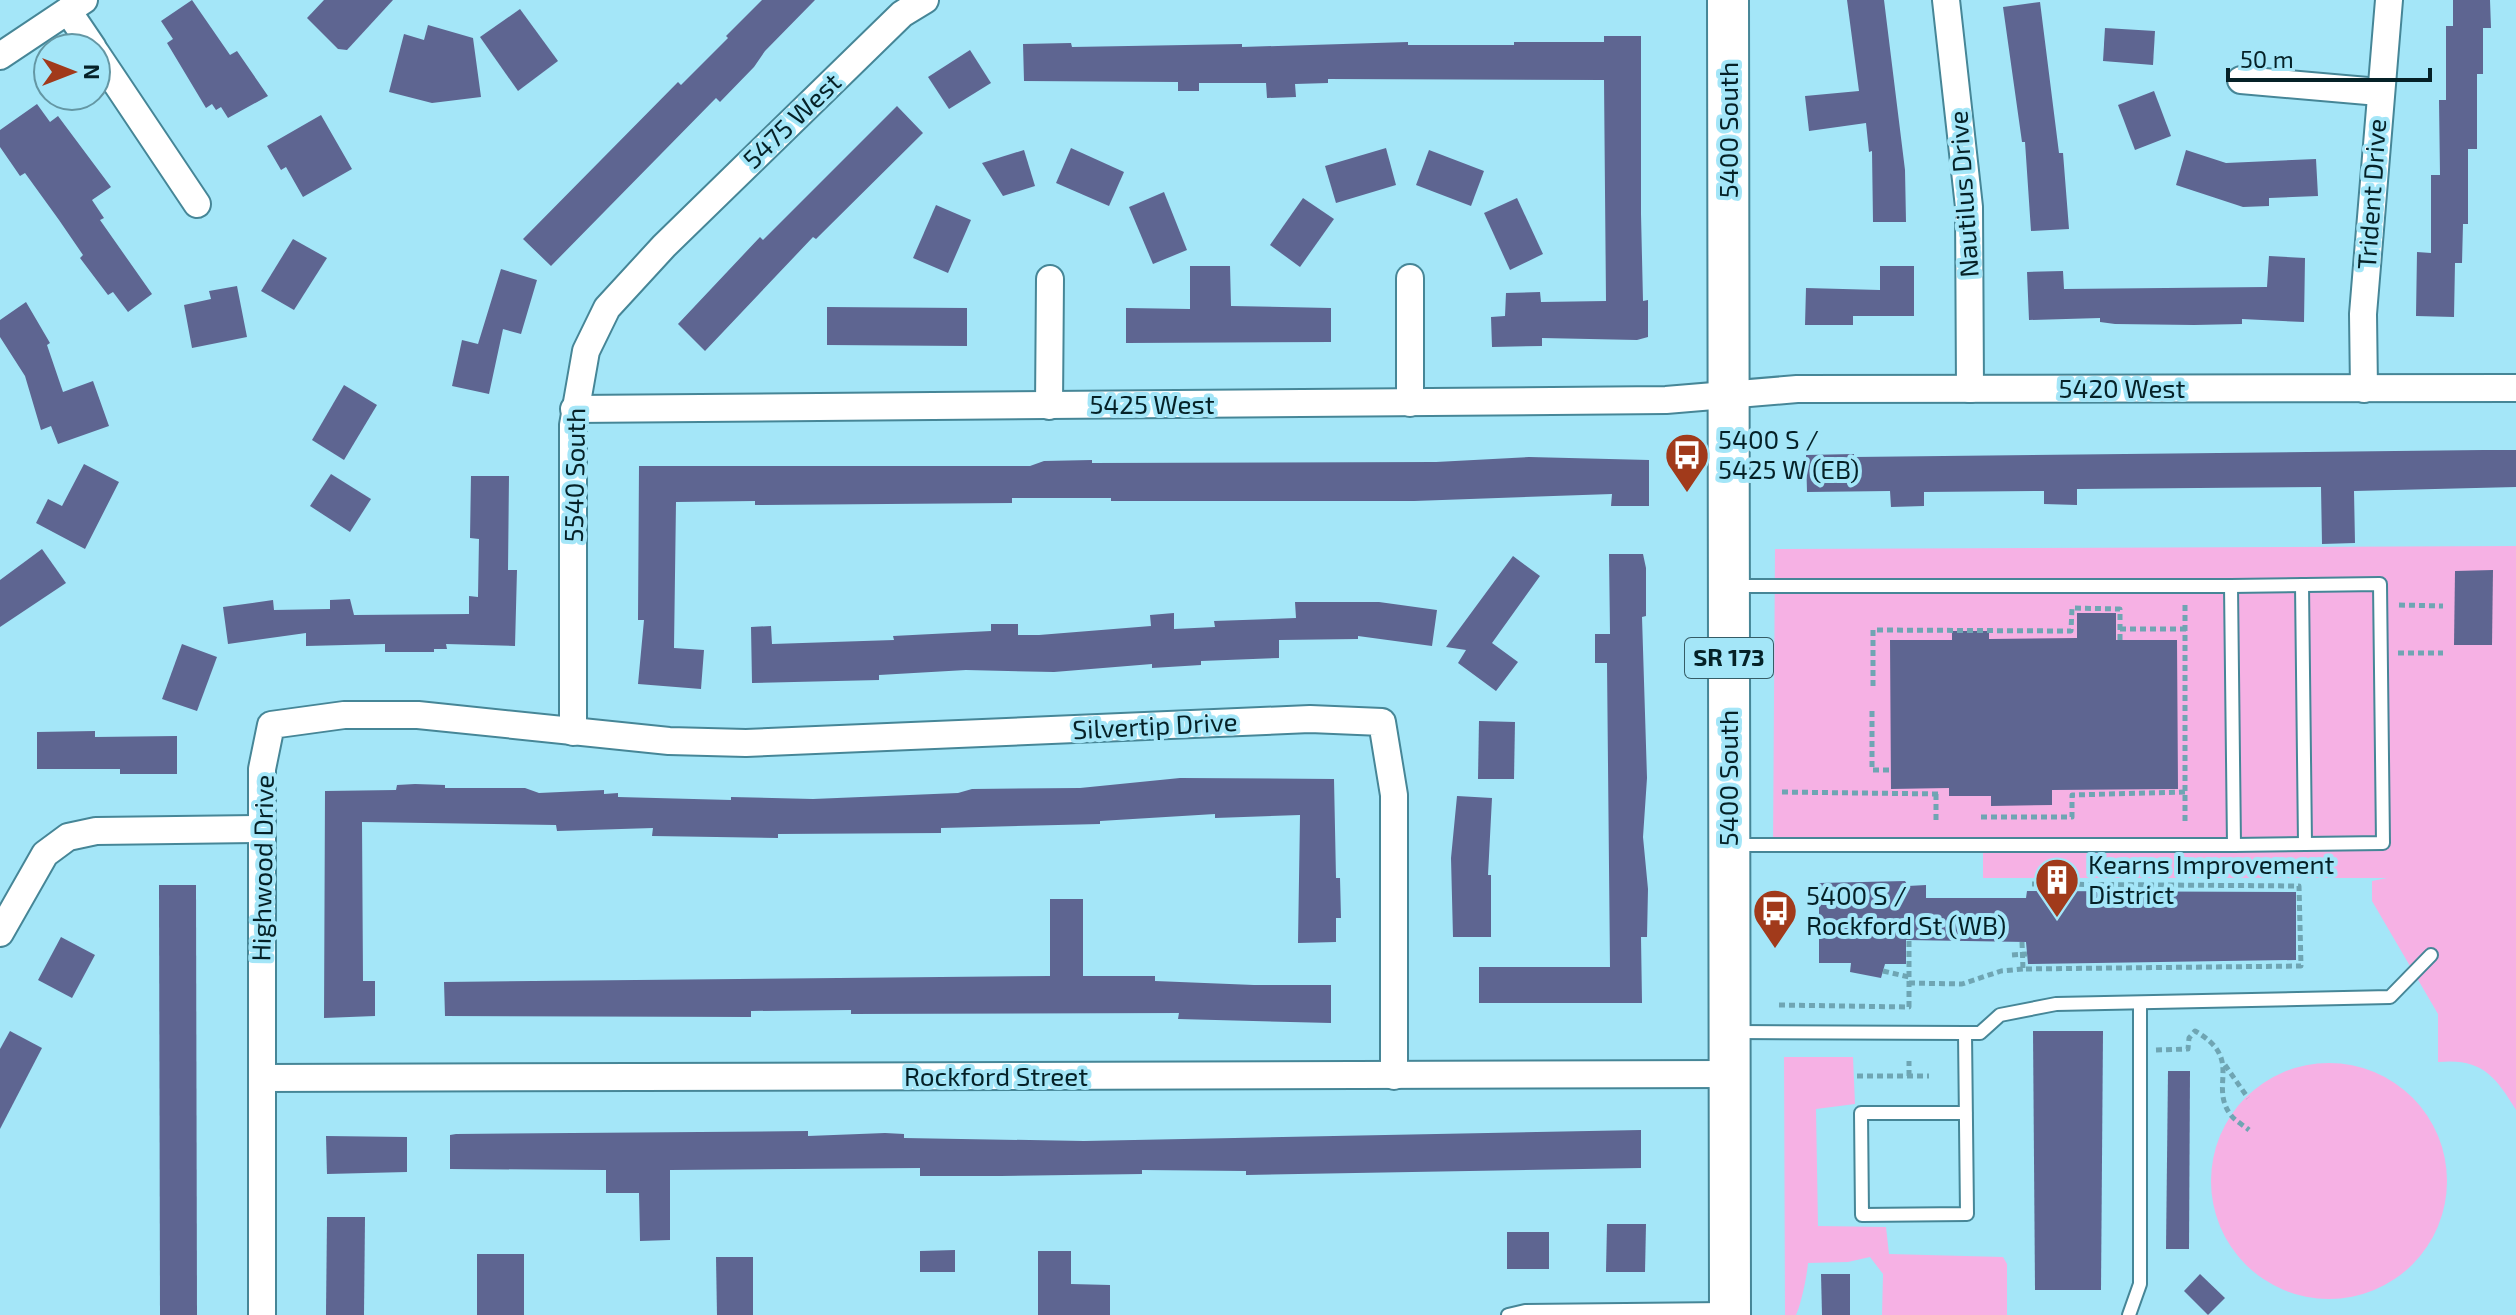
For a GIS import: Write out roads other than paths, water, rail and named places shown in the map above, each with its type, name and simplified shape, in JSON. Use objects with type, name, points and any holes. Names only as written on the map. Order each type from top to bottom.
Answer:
[{"type":"main road","name":"5400 South","points":[[1728,0],[1730,1312]]},
{"type":"street","name":"5475 West","points":[[664,246],[902,14],[925,0]]},
{"type":"street","name":"Nautilus Drive","points":[[1946,0],[1969,207],[1970,389]]},
{"type":"street","name":"Trident Drive","points":[[2364,389],[2363,314],[2389,0]]},
{"type":"street","points":[[0,56],[76,5],[87,32]]},
{"type":"street","points":[[112,77],[197,204]]},
{"type":"street","points":[[2241,80],[2379,92]]},
{"type":"street","name":"5540 South","points":[[573,732],[574,409],[586,351],[607,308],[664,246]]},
{"type":"street","points":[[1410,278],[1410,403]]},
{"type":"street","points":[[1049,406],[1050,279]]},
{"type":"street","name":"5420 West","points":[[1729,395],[1797,389],[2516,388]]},
{"type":"street","name":"5425 West","points":[[574,409],[1666,400],[1729,395]]},
{"type":"street","name":"Highwood Drive","points":[[262,1315],[261,829],[262,769],[271,725],[344,715],[418,715],[573,732]]},
{"type":"street","name":"Silvertip Drive","points":[[573,732],[669,741],[813,742],[1310,719],[1382,722],[1394,795],[1394,1076]]},
{"type":"street","points":[[0,933],[45,854],[68,837],[96,831],[261,829]]},
{"type":"street","name":"Rockford Street","points":[[262,1078],[1730,1074]]},
{"type":"lane","points":[[1729,586],[2380,584],[2383,843],[1729,845]]},
{"type":"lane","points":[[2302,585],[2305,844]]},
{"type":"lane","points":[[2231,586],[2234,845]]},
{"type":"lane","points":[[1730,1032],[1980,1033],[2000,1015],[2037,1006],[2390,997],[2431,955]]},
{"type":"lane","points":[[2129,1315],[2140,1284],[2140,1003]]},
{"type":"lane","points":[[1965,1033],[1966,1113],[1967,1214],[1862,1215],[1861,1113],[1966,1113]]},
{"type":"lane","points":[[1508,1315],[1525,1311],[1730,1312]]},
{"type":"place","name":"5400 S / 5425 W (EB)","points":[[1687,494]]},
{"type":"place","name":"Kearns Improvement District","points":[[2057,919]]},
{"type":"place","name":"5400 S / Rockford St (WB)","points":[[1775,950]]}]
